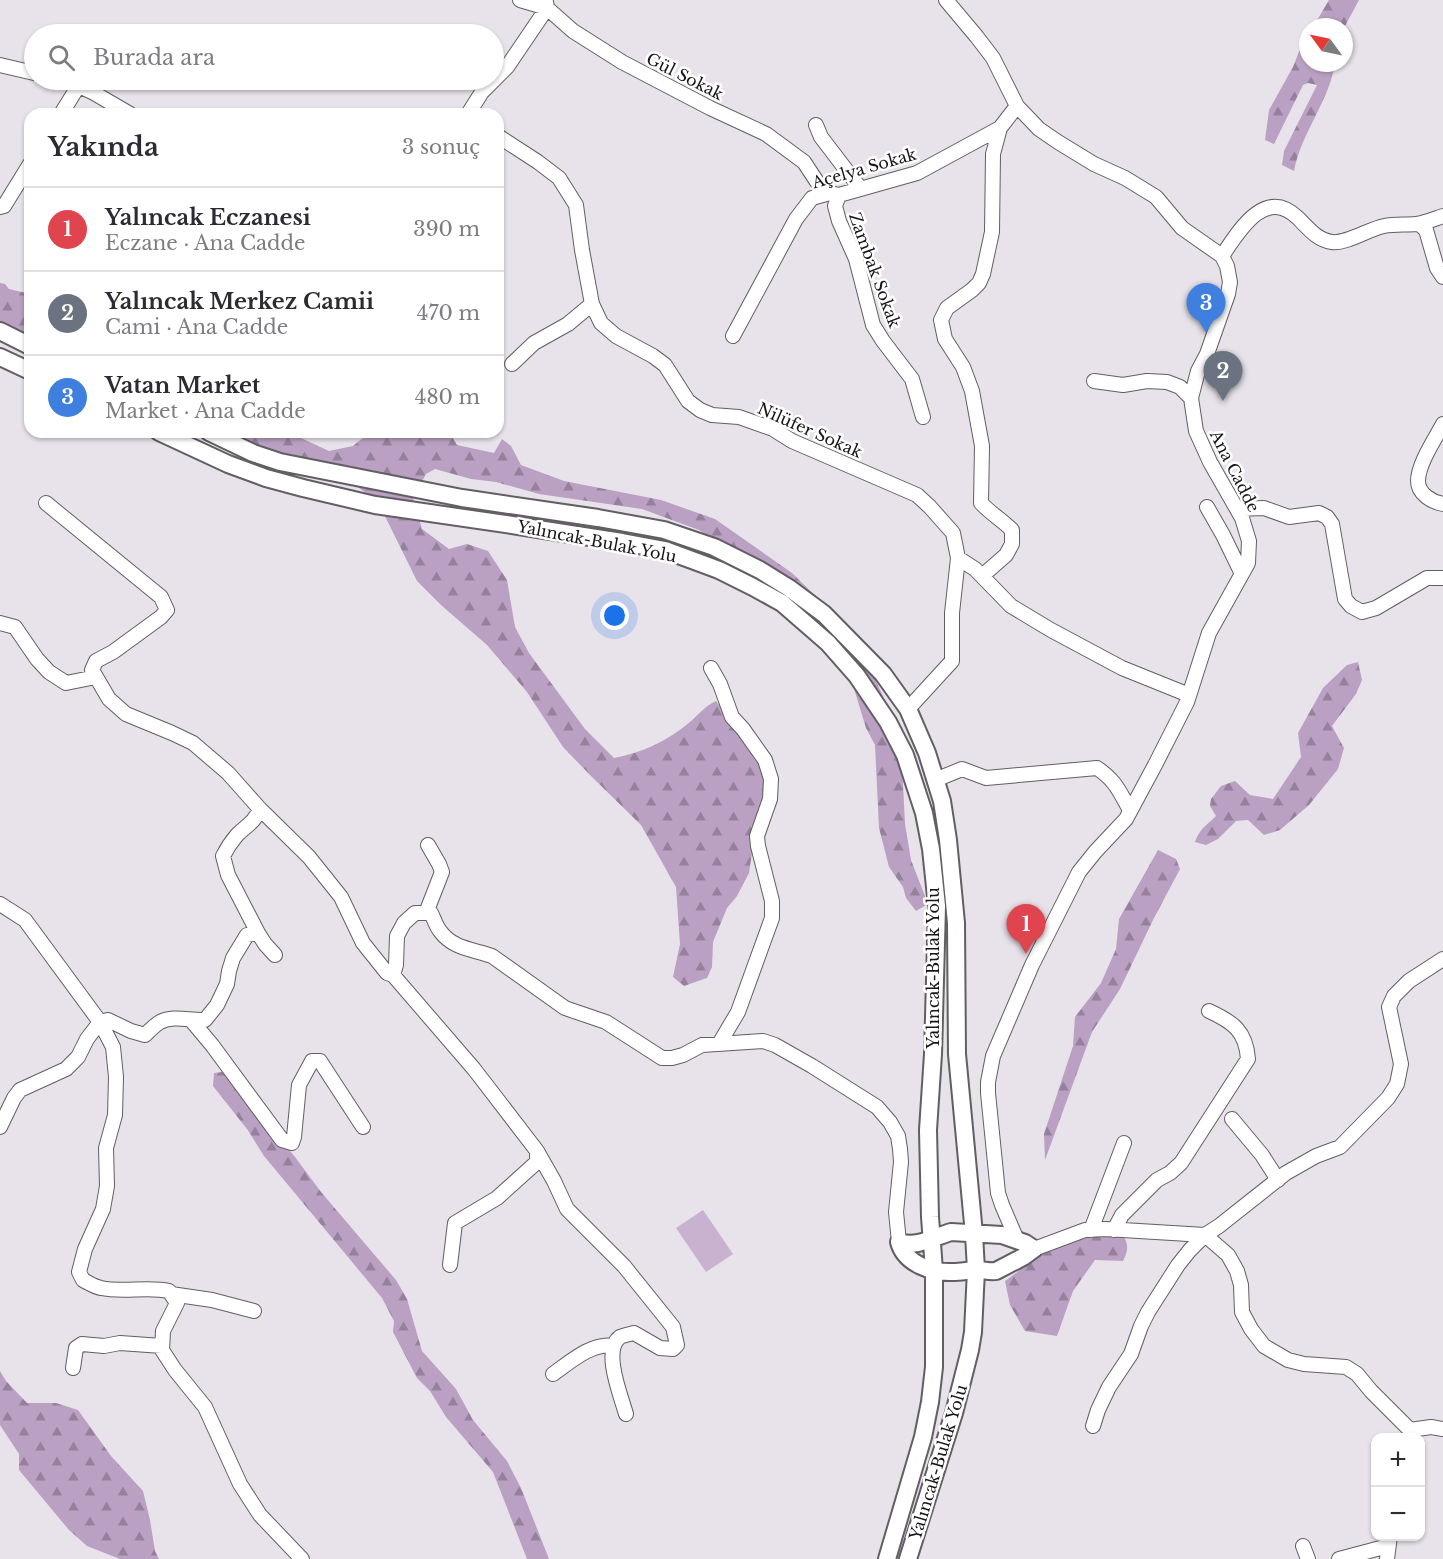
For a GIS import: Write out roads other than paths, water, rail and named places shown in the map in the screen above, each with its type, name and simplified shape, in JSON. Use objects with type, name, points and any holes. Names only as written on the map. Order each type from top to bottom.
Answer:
[{"type":"main road","points":[[0,331],[24,343]]},
{"type":"main road","points":[[0,357],[24,368]]},
{"type":"main road","name":"Yalıncak-Bulak Yolu","points":[[172,438],[228,464],[266,478],[375,506],[622,542],[665,550],[719,570],[782,603],[828,643],[857,676],[888,722],[905,755],[924,813],[931,849],[937,906],[933,1054],[928,1130],[934,1270],[934,1367],[923,1437],[886,1559]]},
{"type":"main road","name":"Yalıncak-Bulak Yolu","points":[[222,438],[253,453],[280,462],[462,498],[664,530],[714,547],[760,570],[824,614],[883,674],[908,709],[927,753],[942,801],[948,840],[956,923],[957,1054],[976,1270],[970,1350],[954,1413],[908,1559]]},
{"type":"main road","points":[[951,1232],[974,1234],[1002,1235],[1034,1249],[996,1271],[946,1272],[921,1266],[908,1258],[899,1242],[909,1244],[931,1240],[951,1232]]},
{"type":"street","name":"Gül Sokak","points":[[520,0],[546,4],[573,31],[622,62],[766,134],[804,162],[832,194]]},
{"type":"street","points":[[946,0],[993,58],[1017,106],[1039,129],[1094,164],[1125,178],[1155,197],[1182,228],[1222,256],[1245,224],[1267,208],[1277,207],[1293,213],[1316,236],[1329,242],[1338,242],[1385,226],[1419,224],[1443,216]]},
{"type":"street","points":[[504,70],[546,4]]},
{"type":"street","points":[[0,65],[24,71]]},
{"type":"street","points":[[65,108],[76,90]]},
{"type":"street","points":[[88,90],[119,108]]},
{"type":"street","points":[[474,108],[484,90]]},
{"type":"street","points":[[982,576],[1006,555],[1012,544],[1012,530],[981,503],[982,446],[972,391],[963,367],[945,339],[941,320],[947,308],[972,291],[983,274],[992,232],[993,154],[1000,128],[1017,106]]},
{"type":"street","points":[[816,125],[821,137],[860,188]]},
{"type":"street","name":"Açelya Sokak","points":[[733,336],[796,219],[812,198],[917,173],[1000,128]]},
{"type":"street","name":"Nilüfer Sokak","points":[[504,140],[559,178],[576,205],[592,304],[601,323],[616,336],[653,356],[665,366],[688,401],[700,410],[712,415],[739,417],[773,429],[792,441],[917,495],[953,533],[958,558]]},
{"type":"street","points":[[0,207],[4,206],[24,174]]},
{"type":"street","name":"Zambak Sokak","points":[[832,194],[838,221],[856,259],[873,325],[912,379],[924,417]]},
{"type":"street","points":[[1419,224],[1426,230],[1437,268],[1443,277]]},
{"type":"street","name":"Ana Cadde","points":[[1017,1240],[998,1193],[988,1082],[993,1056],[1032,965],[1079,872],[1126,819],[1155,765],[1189,695],[1209,633],[1248,562],[1249,541],[1242,518],[1210,462],[1196,431],[1191,398],[1198,370],[1207,354],[1228,294],[1230,282],[1227,266],[1222,256]]},
{"type":"street","points":[[512,364],[534,343],[568,324],[592,304]]},
{"type":"street","points":[[1094,381],[1123,385],[1147,381],[1167,382],[1180,387],[1191,398]]},
{"type":"street","points":[[1443,424],[1422,465],[1418,482],[1423,495],[1433,502],[1443,504]]},
{"type":"street","points":[[46,503],[161,597],[167,610],[161,617],[96,662],[92,670],[109,699],[126,714],[193,743],[228,772],[260,809],[309,857],[341,897],[363,944],[387,973],[393,975],[474,1069],[537,1151],[567,1209],[631,1275],[673,1327],[677,1345],[673,1349],[660,1348],[634,1333],[621,1337],[614,1346],[611,1360],[626,1414]]},
{"type":"street","points":[[1207,507],[1242,574]]},
{"type":"street","points":[[1237,509],[1264,508],[1289,517],[1319,513],[1327,517],[1332,524],[1345,599],[1351,606],[1362,612],[1376,608],[1427,578],[1443,578]]},
{"type":"street","points":[[908,709],[952,661],[952,613],[958,558],[982,576],[1011,606],[1051,630],[1122,668],[1189,695]]},
{"type":"street","points":[[0,623],[15,627],[37,659],[49,672],[66,683],[96,677]]},
{"type":"street","points":[[711,668],[720,684],[732,717],[765,760],[771,779],[770,799],[757,836],[772,901],[772,918],[738,1012],[719,1044]]},
{"type":"street","points":[[935,780],[962,770],[986,778],[1097,768],[1111,778],[1130,810]]},
{"type":"street","points":[[260,809],[254,821],[239,833],[223,856],[228,875],[258,933],[275,955]]},
{"type":"street","points":[[426,913],[442,872],[428,845]]},
{"type":"street","points":[[0,904],[25,920],[100,1022],[113,1047],[116,1077],[115,1115],[106,1148],[107,1186],[103,1209],[85,1249],[80,1272],[83,1280],[100,1288],[125,1290],[156,1288],[169,1291],[177,1303],[163,1331],[162,1350],[205,1407],[240,1484],[260,1515],[302,1559]]},
{"type":"street","points":[[393,975],[396,965],[397,936],[404,922],[415,913],[431,913],[440,931],[456,946],[482,952],[492,957],[566,1008],[606,1022],[662,1058],[672,1059],[702,1045],[763,1041],[775,1045],[877,1107],[890,1122],[898,1136],[901,1162],[896,1212],[899,1242]]},
{"type":"street","points":[[0,1127],[20,1090],[66,1069],[78,1057],[87,1039],[100,1022],[108,1020],[145,1035],[161,1022],[178,1018],[205,1020],[218,1005],[227,984],[228,971],[233,958],[247,935],[258,933]]},
{"type":"street","points":[[1093,1426],[1109,1387],[1131,1354],[1148,1312],[1190,1250],[1205,1235],[1286,1173],[1316,1156],[1340,1147],[1388,1098],[1397,1084],[1401,1064],[1389,1007],[1394,996],[1409,981],[1443,959]]},
{"type":"street","points":[[1114,1230],[1122,1215],[1157,1180],[1170,1173],[1181,1163],[1248,1059],[1247,1047],[1239,1031],[1227,1019],[1209,1011]]},
{"type":"street","points":[[191,1020],[282,1140],[292,1143],[299,1086],[312,1061],[320,1062],[363,1127]]},
{"type":"street","points":[[1232,1119],[1262,1155],[1278,1180]]},
{"type":"street","points":[[1091,1230],[1124,1143]]},
{"type":"street","points":[[450,1265],[455,1223],[497,1198],[537,1162],[537,1151]]},
{"type":"street","points":[[1034,1249],[1072,1233],[1091,1230],[1205,1235],[1228,1255],[1237,1271],[1241,1285],[1242,1312],[1264,1346],[1288,1360],[1304,1364],[1346,1367],[1357,1374],[1408,1433]]},
{"type":"street","points":[[171,1294],[212,1300],[254,1311]]},
{"type":"street","points":[[74,1368],[76,1348],[82,1344],[104,1346],[120,1343],[162,1346]]},
{"type":"street","points":[[553,1374],[582,1353],[607,1345],[614,1346]]},
{"type":"street","points":[[1412,1433],[1431,1427],[1443,1429]]},
{"type":"street","points":[[1303,1545],[1308,1559]]},
{"type":"street","points":[[1339,1559],[1389,1547]]},
{"type":"place","name":"Vatan Market","points":[[1206,333]]},
{"type":"place","name":"Yalıncak Merkez Camii","points":[[1223,401]]},
{"type":"place","name":"Yalıncak Eczanesi","points":[[1026,954]]}]
